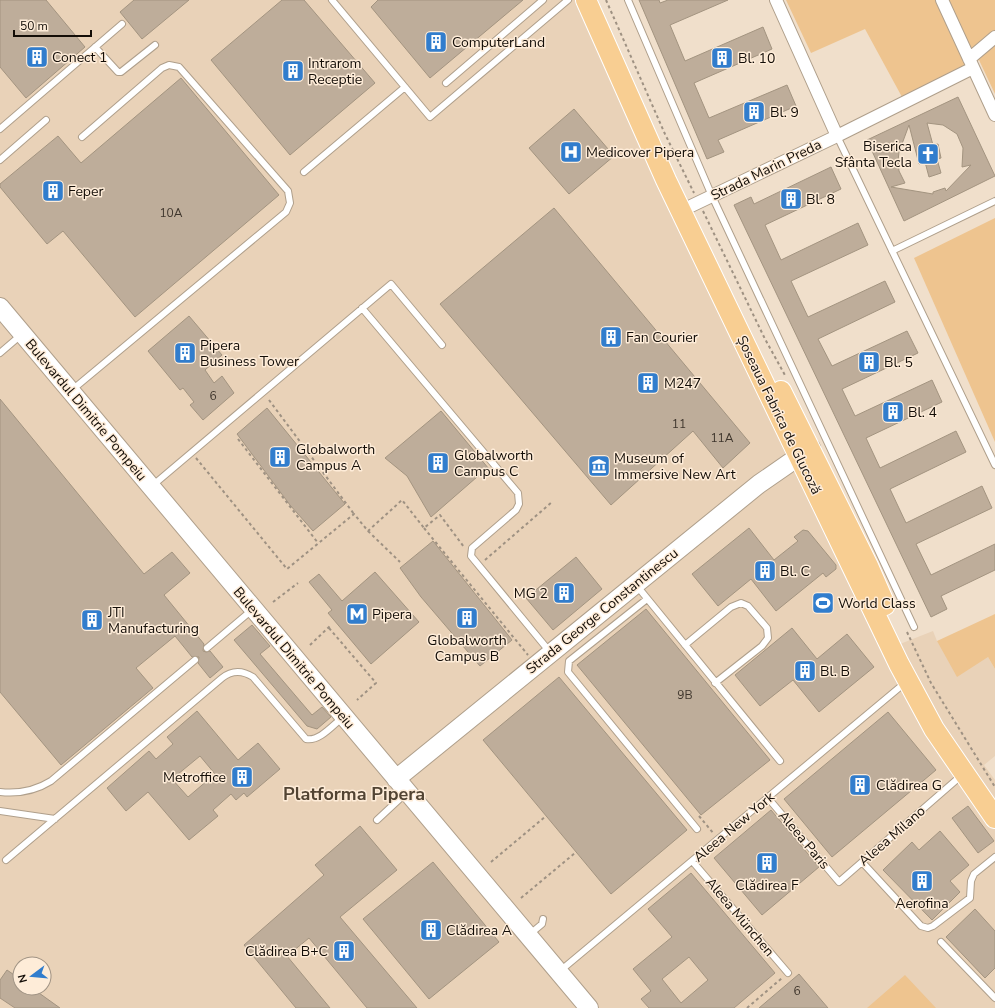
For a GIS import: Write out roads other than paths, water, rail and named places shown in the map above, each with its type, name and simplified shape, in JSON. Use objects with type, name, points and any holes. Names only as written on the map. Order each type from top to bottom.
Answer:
[{"type":"main road","name":"Șoseaua Fabrica de Glucoză","points":[[586,0],[642,130],[804,452],[868,566],[911,664],[965,758],[995,804]]},
{"type":"main road","name":"Șoseaua Fabrica de Glucoză","points":[[598,0],[633,83],[766,362],[804,452],[907,680],[934,729],[963,774],[995,804]]},
{"type":"street","name":"Strada Marin Preda","points":[[691,206],[837,136],[776,0]]},
{"type":"street","points":[[942,0],[995,115]]},
{"type":"street","points":[[837,136],[971,63],[995,37]]},
{"type":"street","name":"Bulevardul Dimitrie Pompeiu","points":[[0,307],[589,1008]]},
{"type":"street","name":"Strada George Constantinescu","points":[[402,786],[551,653],[768,477],[804,452]]},
{"type":"lane","points":[[332,0],[430,118],[568,0]]},
{"type":"lane","points":[[446,83],[543,0]]},
{"type":"lane","points":[[628,0],[712,196],[914,627]]},
{"type":"lane","points":[[0,129],[122,24]]},
{"type":"lane","points":[[95,47],[118,72],[121,72],[155,45]]},
{"type":"lane","points":[[71,391],[286,212],[290,203],[288,191],[179,67],[174,65],[162,68],[82,137]]},
{"type":"lane","points":[[304,172],[405,87]]},
{"type":"lane","points":[[0,160],[46,120]]},
{"type":"lane","points":[[837,136],[995,465]]},
{"type":"lane","points":[[892,251],[995,201]]},
{"type":"lane","points":[[150,487],[391,284],[442,345]]},
{"type":"lane","points":[[362,308],[518,494],[519,504],[516,510],[472,548],[471,556],[551,653]]},
{"type":"lane","points":[[0,353],[22,334]]},
{"type":"lane","points":[[635,584],[780,761]]},
{"type":"lane","points":[[648,599],[569,661],[568,672],[697,829]]},
{"type":"lane","points":[[685,645],[732,607],[741,603],[748,606],[767,628],[768,638],[762,646],[715,683]]},
{"type":"lane","points":[[208,648],[253,609]]},
{"type":"lane","points":[[0,792],[22,793],[33,790],[51,781],[195,660]]},
{"type":"lane","points":[[6,860],[222,678],[232,672],[242,672],[253,677],[306,739],[312,740],[318,737],[344,717]]},
{"type":"lane","name":"Aleea New York","points":[[559,972],[692,862],[907,680]]},
{"type":"lane","name":"Aleea Milano","points":[[839,882],[963,774]]},
{"type":"lane","points":[[377,820],[402,786]]},
{"type":"lane","name":"Aleea Paris","points":[[768,798],[839,882]]},
{"type":"lane","points":[[0,811],[55,819]]},
{"type":"lane","points":[[862,862],[921,926],[928,928],[934,926],[970,898],[971,881],[974,874],[995,857]]},
{"type":"lane","name":"Aleea München","points":[[692,862],[788,973]]},
{"type":"lane","points":[[528,935],[544,922]]},
{"type":"lane","points":[[941,942],[995,998]]},
{"type":"place","name":"ComputerLand","points":[[436,42]]},
{"type":"place","name":"Conect 1","points":[[37,57]]},
{"type":"place","name":"Bl. 10","points":[[722,58]]},
{"type":"place","name":"Intrarom Receptie","points":[[293,71]]},
{"type":"place","name":"Bl. 9","points":[[754,112]]},
{"type":"place","name":"Medicover Pipera","points":[[571,152]]},
{"type":"place","name":"Biserica Sfânta Tecla","points":[[928,154]]},
{"type":"place","name":"Feper","points":[[53,191]]},
{"type":"place","name":"Bl. 8","points":[[791,199]]},
{"type":"place","name":"Fan Courier","points":[[611,337]]},
{"type":"place","name":"Pipera Business Tower","points":[[185,353]]},
{"type":"place","name":"Bl. 5","points":[[869,362]]},
{"type":"place","name":"M247","points":[[648,383]]},
{"type":"place","name":"Bl. 4","points":[[893,412]]},
{"type":"place","name":"Globalworth Campus A","points":[[280,457]]},
{"type":"place","name":"Globalworth Campus C","points":[[438,463]]},
{"type":"place","name":"Museum of Immersive New Art","points":[[599,466]]},
{"type":"place","name":"Bl. C","points":[[765,571]]},
{"type":"place","name":"MG 2","points":[[564,593]]},
{"type":"place","name":"World Class","points":[[823,603]]},
{"type":"place","name":"Pipera","points":[[357,614]]},
{"type":"place","name":"Globalworth Campus B","points":[[467,618]]},
{"type":"place","name":"JTI Manufacturing","points":[[92,620]]},
{"type":"place","name":"Bl. B","points":[[805,671]]},
{"type":"place","name":"Metroffice","points":[[242,777]]},
{"type":"place","name":"Clădirea G","points":[[860,785]]},
{"type":"place","name":"Clădirea F","points":[[767,863]]},
{"type":"place","name":"Aerofina","points":[[922,881]]},
{"type":"place","name":"Clădirea A","points":[[431,930]]},
{"type":"place","name":"Clădirea B+C","points":[[344,951]]},
{"type":"district","name":"Platforma Pipera","points":[[354,794]]}]
